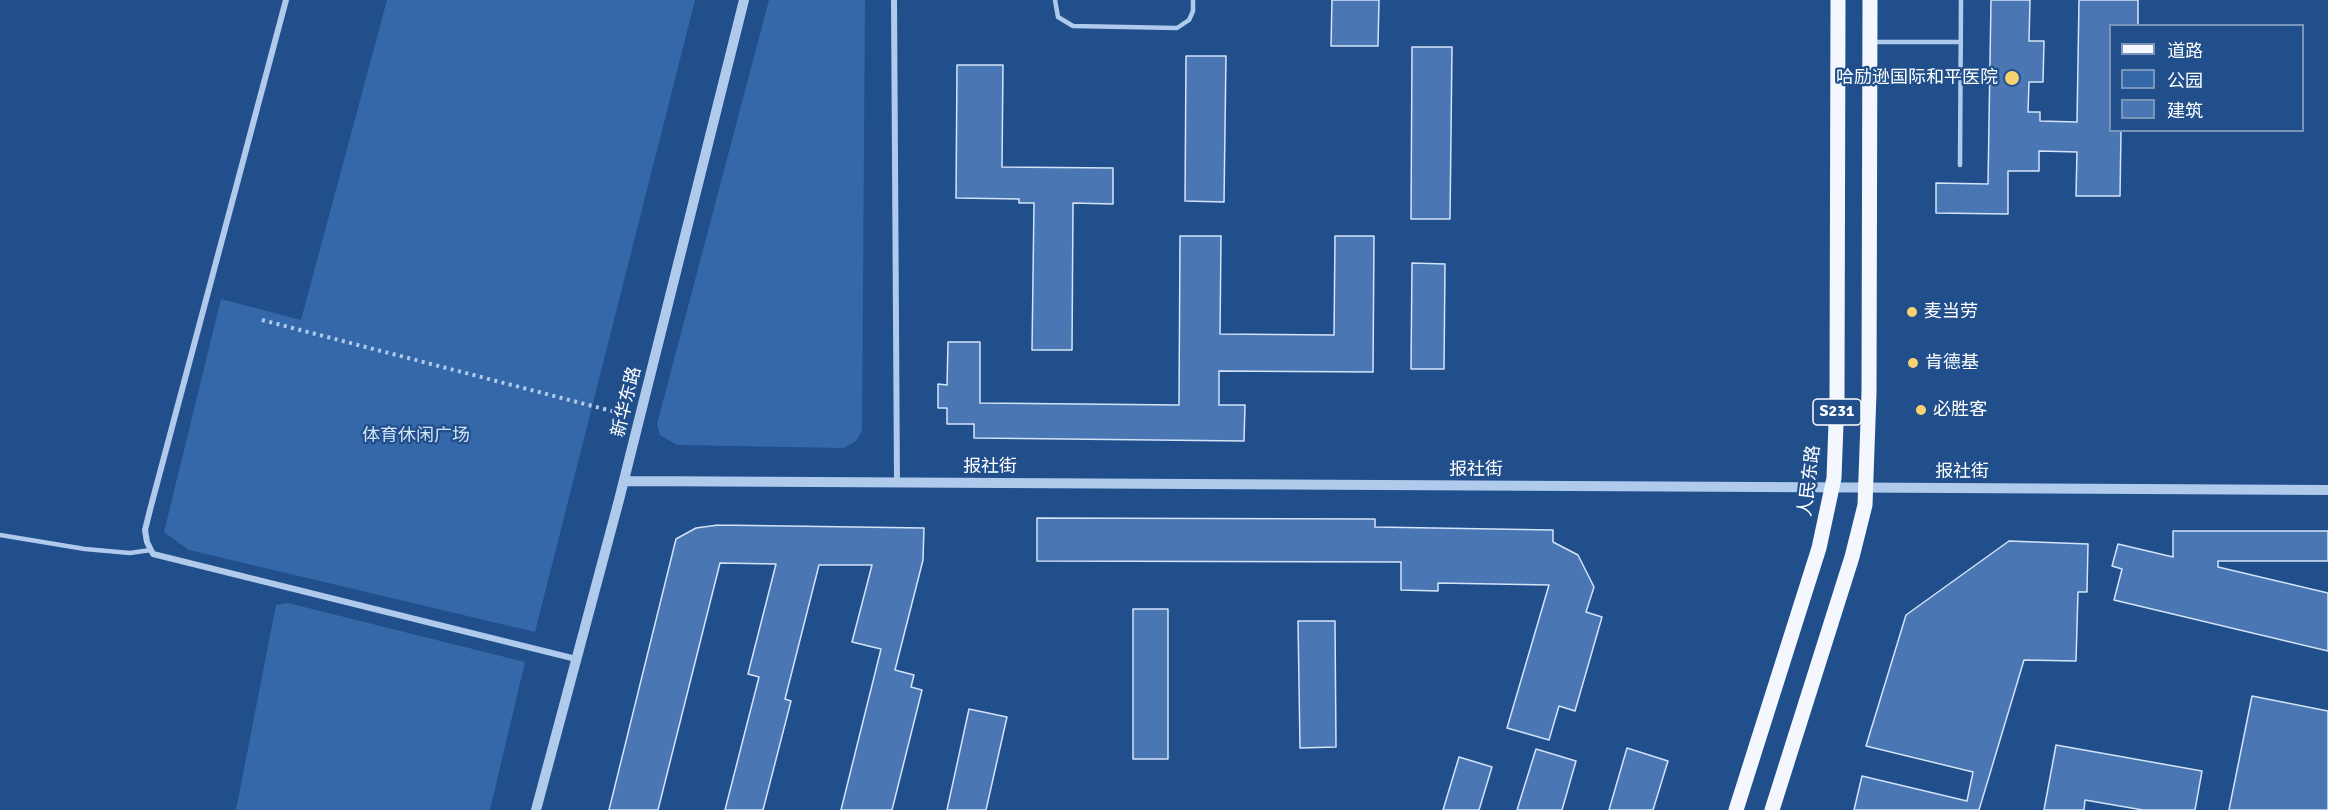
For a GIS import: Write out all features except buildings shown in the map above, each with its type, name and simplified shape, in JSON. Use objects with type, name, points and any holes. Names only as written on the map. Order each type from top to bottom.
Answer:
[{"type":"main road","name":"人民东路","points":[[1736,810],[1819,548],[1833,488],[1837,397],[1838,0]]},
{"type":"main road","name":"S231","points":[[1772,810],[1852,557],[1865,505],[1869,393],[1870,0]]},
{"type":"street","points":[[286,0],[145,530],[151,550],[153,554],[576,659]]},
{"type":"street","name":"新华东路","points":[[536,810],[624,481],[744,0]]},
{"type":"street","points":[[894,0],[897,483]]},
{"type":"street","name":"报社街","points":[[624,481],[2328,490]]},
{"type":"lane","points":[[1055,0],[1058,17],[1072,26],[1177,28],[1189,20],[1193,11],[1193,0]]},
{"type":"lane","points":[[1960,165],[1961,0]]},
{"type":"lane","points":[[1870,42],[1961,42]]},
{"type":"lane","points":[[0,535],[85,549],[130,553],[151,550]]},
{"type":"path","points":[[261,320],[640,418]]},
{"type":"green space","name":"体育休闲广场","points":[[387,0],[695,0],[535,632],[189,550],[164,532],[221,299],[301,320]]},
{"type":"green space","points":[[769,0],[865,0],[862,431],[856,441],[844,448],[677,445],[660,435],[657,424]]},
{"type":"green space","points":[[288,603],[525,662],[490,810],[236,810],[276,605]]},
{"type":"place","name":"哈励逊国际和平医院","points":[[2012,78]]},
{"type":"place","name":"麦当劳","points":[[1912,312]]},
{"type":"place","name":"肯德基","points":[[1913,363]]},
{"type":"place","name":"必胜客","points":[[1921,410]]}]
